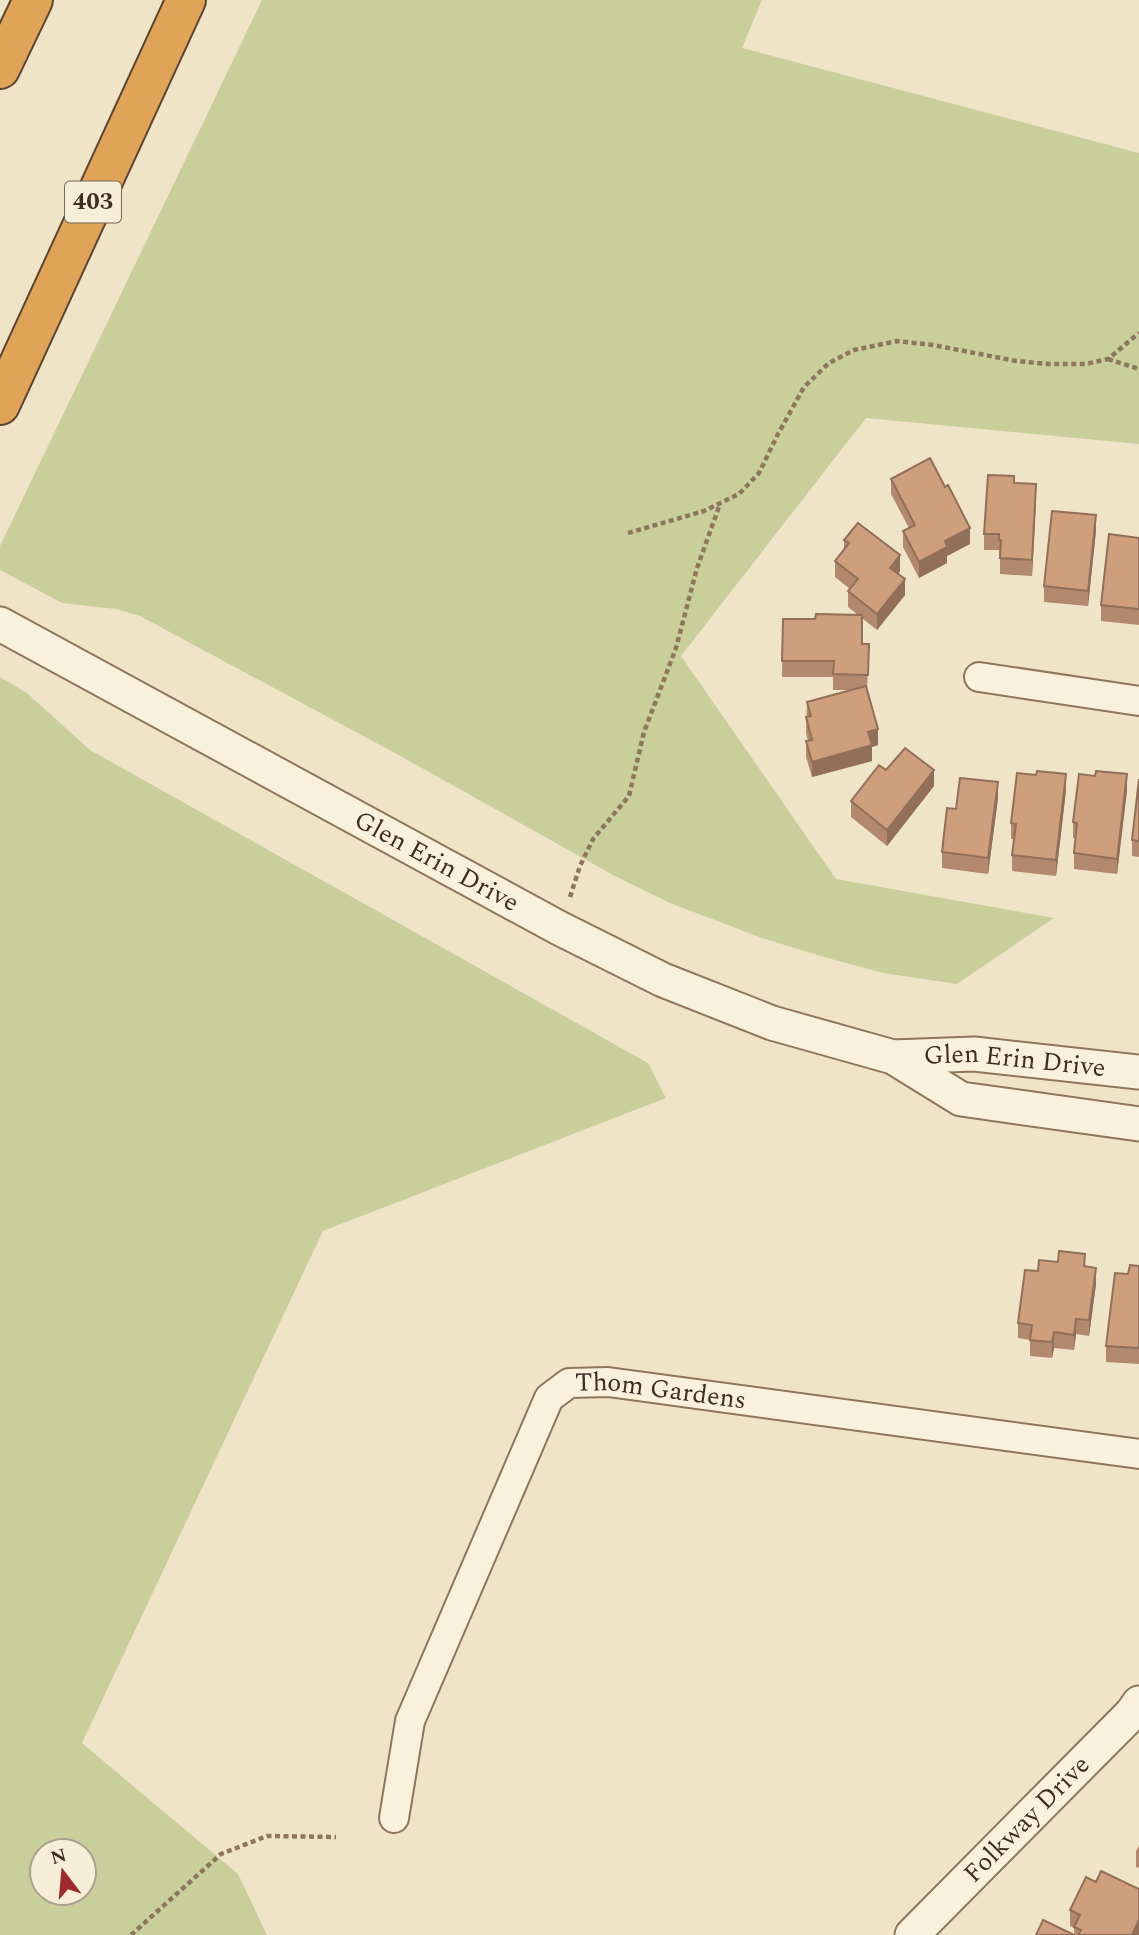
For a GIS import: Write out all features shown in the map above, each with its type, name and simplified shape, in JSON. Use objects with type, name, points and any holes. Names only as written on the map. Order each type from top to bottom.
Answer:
[{"type":"highway","points":[[0,69],[33,0]]},
{"type":"highway","name":"403","points":[[0,405],[186,0]]},
{"type":"street","name":"Glen Erin Drive","points":[[2,625],[559,928],[663,980],[760,1018],[893,1057],[961,1099],[1139,1124]]},
{"type":"street","points":[[979,677],[1139,701]]},
{"type":"street","name":"Glen Erin Drive","points":[[893,1057],[974,1054],[1139,1072]]},
{"type":"street","name":"Thom Gardens","points":[[394,1818],[410,1721],[549,1398],[569,1383],[608,1382],[1139,1454]]},
{"type":"street","name":"Folkway Drive","points":[[912,1935],[1139,1703]]},
{"type":"path","points":[[1108,359],[1139,333]]},
{"type":"path","points":[[628,533],[704,511],[738,494],[759,473],[804,387],[829,363],[854,350],[897,341],[1049,364],[1086,363],[1108,359],[1139,369]]},
{"type":"path","points":[[559,928],[580,866],[593,839],[629,796],[644,732],[676,648],[696,568],[720,503]]},
{"type":"path","points":[[131,1935],[221,1854],[267,1836],[336,1838]]},
{"type":"green space","points":[[262,0],[762,0],[742,48],[1139,153],[1139,444],[866,418],[681,656],[836,879],[1054,918],[957,984],[883,973],[762,938],[670,903],[613,875],[404,758],[140,616],[116,609],[62,603],[0,570],[0,546]]},
{"type":"green space","points":[[0,677],[27,693],[90,750],[648,1063],[666,1098],[323,1231],[82,1743],[238,1874],[267,1935],[0,1935]]},
{"type":"building","points":[[930,458],[945,487],[948,485],[970,528],[945,541],[947,547],[919,562],[903,531],[915,525],[891,479]]},
{"type":"building","points":[[988,475],[1014,476],[1014,483],[1036,484],[1032,560],[1000,558],[999,534],[984,534]]},
{"type":"building","points":[[1052,511],[1096,515],[1088,591],[1044,586]]},
{"type":"building","points":[[858,523],[900,555],[890,568],[905,579],[877,614],[848,591],[858,579],[835,561],[849,543],[844,540]]},
{"type":"building","points":[[1109,534],[1139,538],[1139,609],[1101,605]]},
{"type":"building","points":[[816,614],[862,615],[862,644],[869,644],[868,675],[833,674],[834,661],[782,661],[783,619],[815,619]]},
{"type":"building","points":[[866,686],[878,729],[868,732],[872,745],[812,762],[806,741],[812,740],[806,717],[811,716],[807,702]]},
{"type":"building","points":[[905,748],[934,770],[887,830],[851,801],[879,765],[886,770]]},
{"type":"building","points":[[1037,771],[1066,774],[1056,860],[1012,855],[1016,824],[1011,823],[1017,773],[1036,775]]},
{"type":"building","points":[[1096,771],[1127,774],[1117,859],[1074,853],[1077,823],[1073,822],[1079,774],[1095,776]]},
{"type":"building","points":[[960,778],[998,782],[988,858],[942,852],[947,808],[956,809]]},
{"type":"building","points":[[1139,779],[1139,841],[1132,840]]},
{"type":"building","points":[[1059,1251],[1085,1254],[1084,1266],[1096,1268],[1089,1320],[1076,1319],[1074,1335],[1054,1332],[1052,1342],[1030,1340],[1032,1325],[1018,1323],[1025,1270],[1038,1271],[1039,1260],[1058,1262]]},
{"type":"building","points":[[1130,1265],[1139,1266],[1139,1348],[1106,1346],[1115,1273],[1128,1274]]},
{"type":"building","points":[[1101,1871],[1139,1889],[1139,1920],[1132,1935],[1078,1935],[1081,1930],[1074,1927],[1080,1915],[1070,1910],[1086,1877],[1096,1882]]},
{"type":"building","points":[[1043,1920],[1074,1935],[1036,1935]]}]
